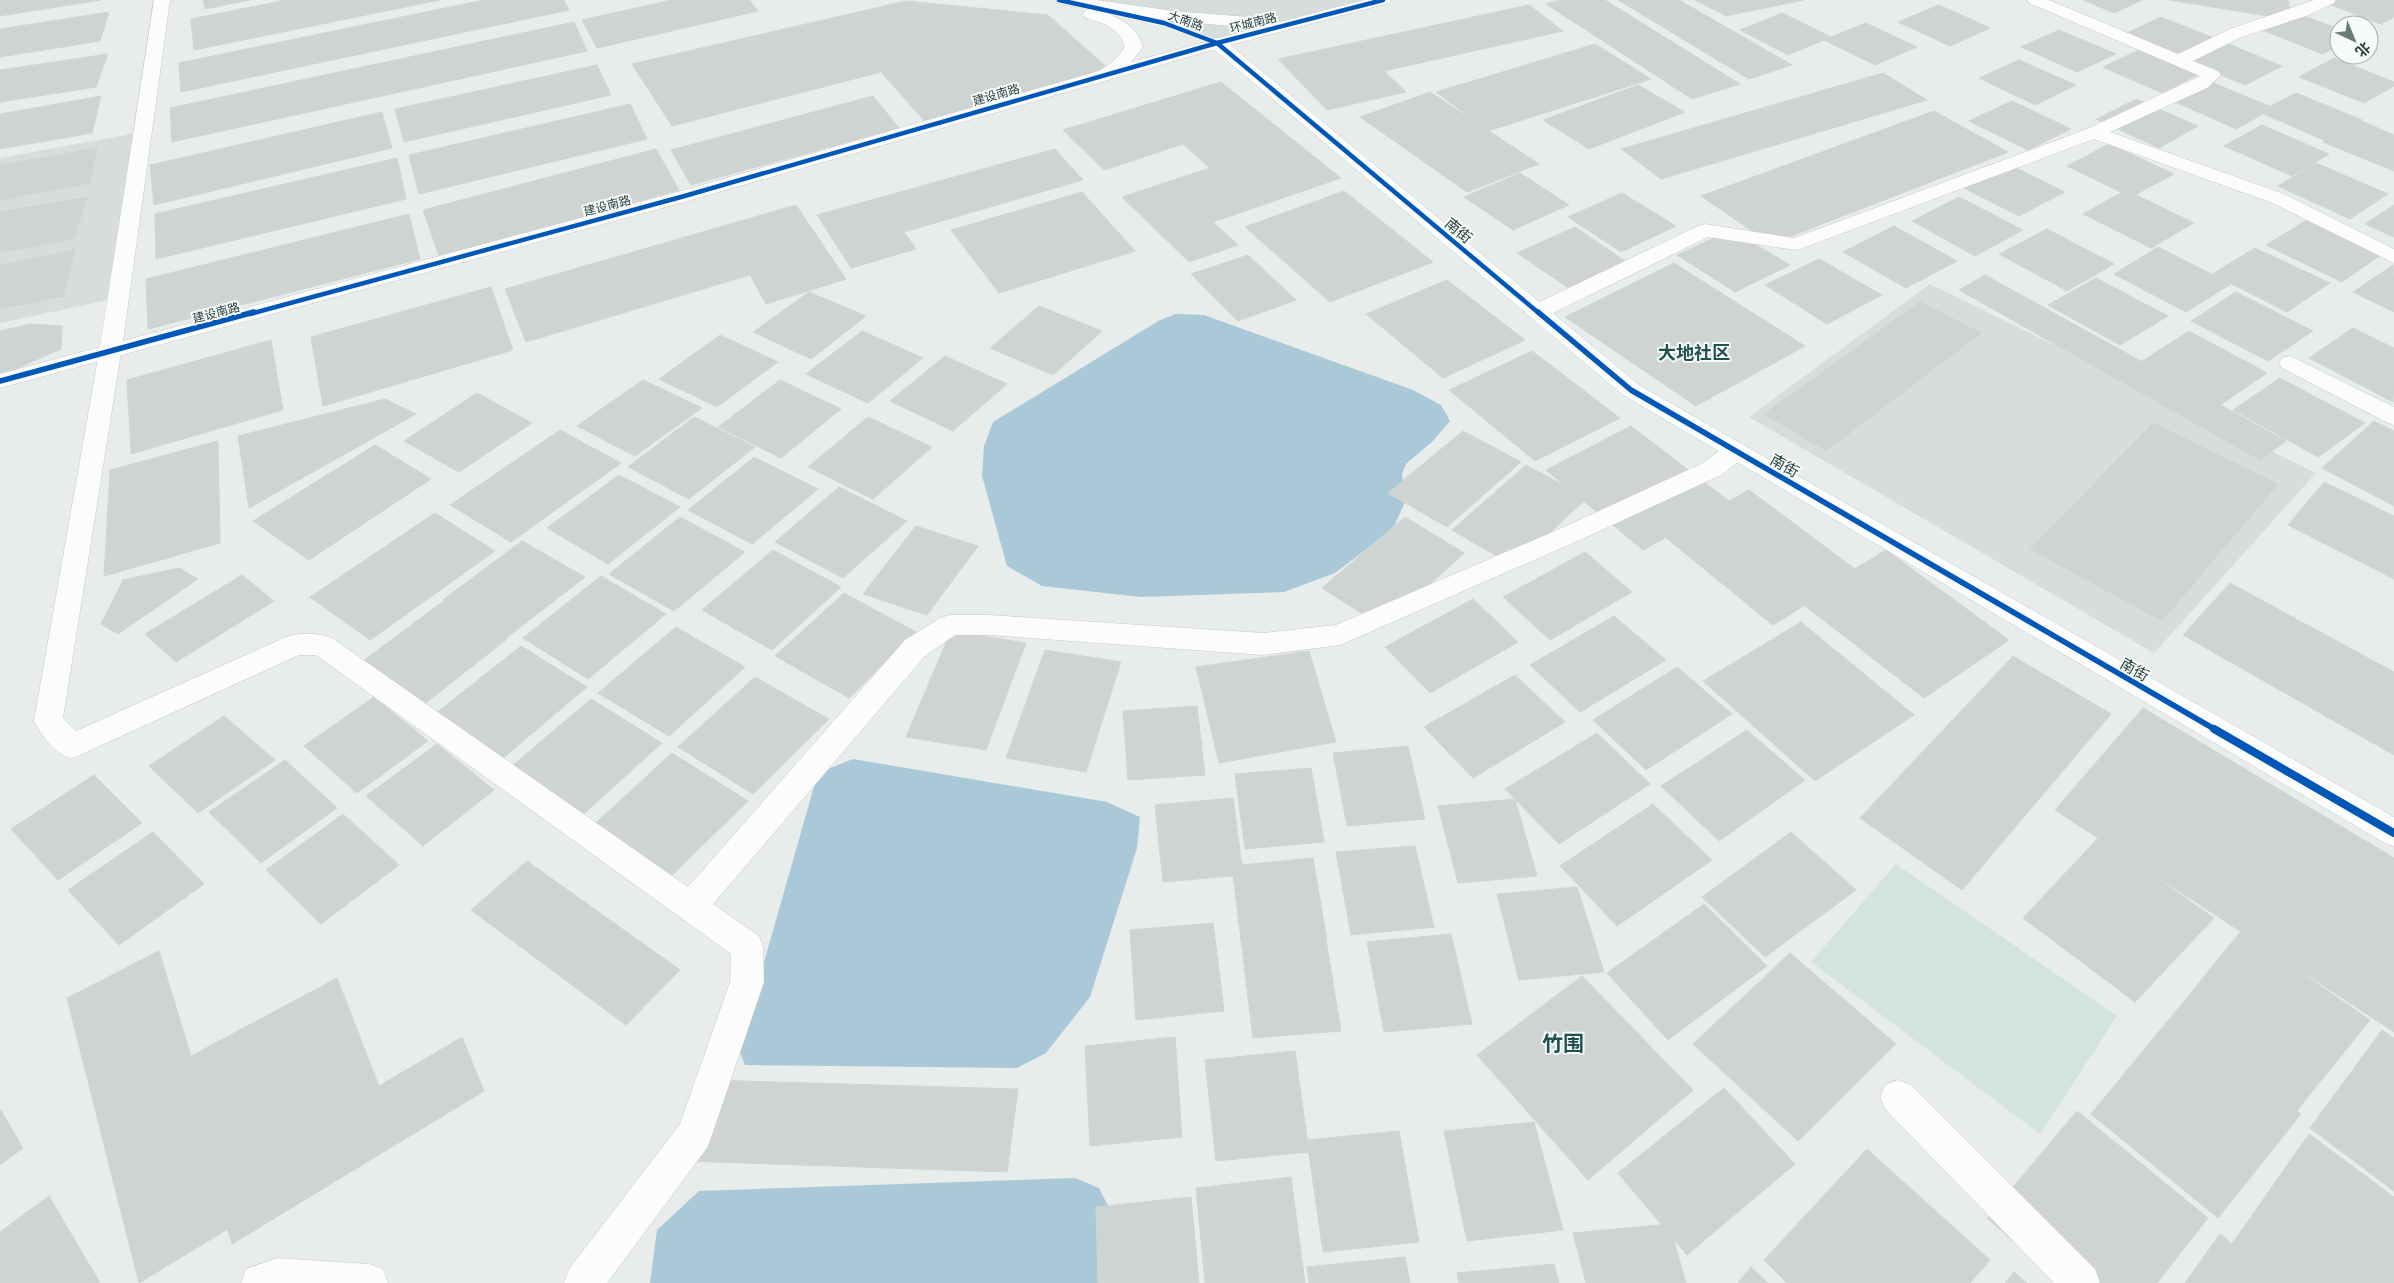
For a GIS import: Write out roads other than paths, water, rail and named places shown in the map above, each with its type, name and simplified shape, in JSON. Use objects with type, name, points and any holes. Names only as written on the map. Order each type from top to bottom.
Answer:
[{"type":"street","points":[[162,0],[110,353],[48,722],[72,746],[296,644],[322,645],[747,947],[747,982],[694,1135],[584,1283]]},
{"type":"street","points":[[1053,0],[1109,20],[1124,28],[1133,37],[1134,47],[1121,64],[1099,76]]},
{"type":"street","name":"大南路","points":[[1059,0],[1164,23],[1217,43]]},
{"type":"street","points":[[1063,0],[1222,21],[1268,23],[1326,14]]},
{"type":"street","name":"环城南路","points":[[1217,43],[1383,0]]},
{"type":"street","points":[[1537,312],[1705,230],[1796,244],[2094,133],[2202,84],[2212,75],[2035,0]]},
{"type":"street","points":[[2176,60],[2183,59],[2236,32],[2303,11],[2328,0]]},
{"type":"street","name":"建设南路","points":[[0,381],[110,353],[681,196],[1217,43]]},
{"type":"street","name":"南街","points":[[1217,43],[1631,390],[2394,833]]},
{"type":"street","points":[[2094,133],[2277,198],[2394,257]]},
{"type":"street","points":[[2290,363],[2394,417]]},
{"type":"street","points":[[691,906],[915,648],[950,625],[989,625],[1263,644],[1340,635],[1574,533],[1712,469],[1736,452]]},
{"type":"street","points":[[1898,1097],[2081,1283]]},
{"type":"street","points":[[260,1283],[277,1277],[368,1283]]},
{"type":"water","points":[[1176,314],[1204,315],[1413,390],[1441,405],[1450,421],[1433,441],[1406,464],[1402,474],[1405,502],[1393,529],[1335,573],[1284,592],[1141,597],[1042,586],[1007,566],[982,476],[984,446],[993,422],[1160,320]]},
{"type":"water","points":[[853,759],[1107,802],[1140,817],[1137,848],[1090,997],[1046,1053],[1017,1068],[745,1065],[739,1050],[815,783],[825,770]]},
{"type":"water","points":[[1075,1178],[1099,1188],[1123,1236],[1121,1283],[650,1283],[657,1230],[699,1191]]},
{"type":"district","name":"大地社区","points":[[1694,352]]},
{"type":"district","name":"竹围","points":[[1563,1042]]}]
